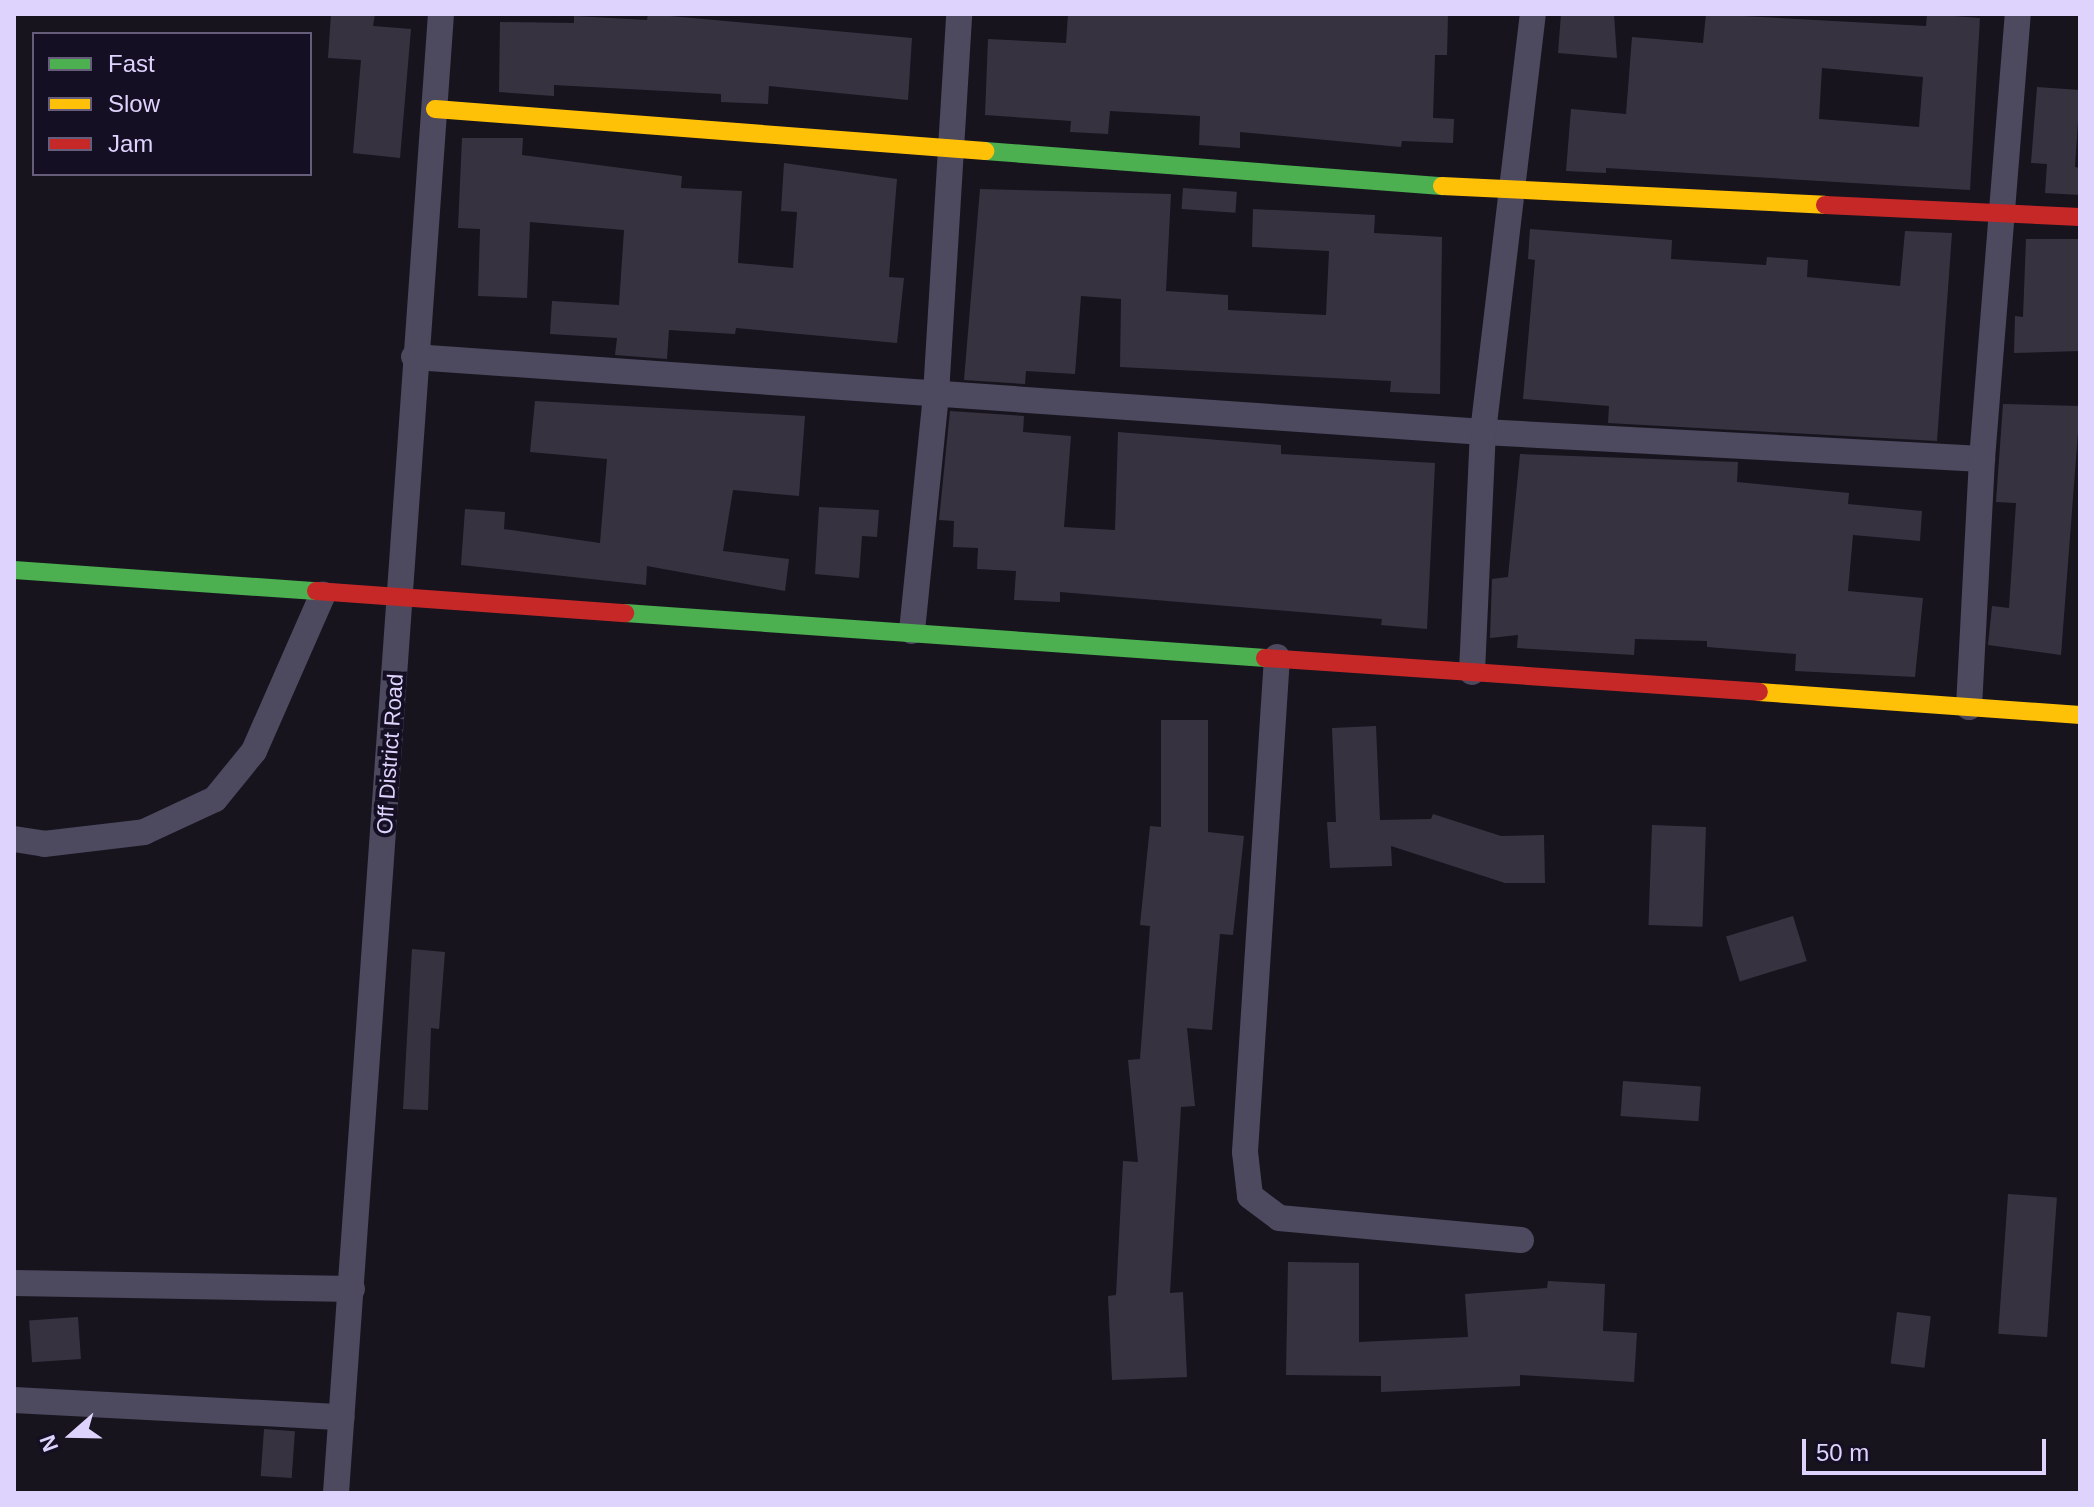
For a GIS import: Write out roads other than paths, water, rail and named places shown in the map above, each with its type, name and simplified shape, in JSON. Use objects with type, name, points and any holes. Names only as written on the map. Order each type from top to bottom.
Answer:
[{"type":"street","name":"Off District Road","points":[[336,1493],[402,602],[414,357],[441,14]]},
{"type":"street","points":[[912,631],[936,394],[959,14]]},
{"type":"street","points":[[1472,672],[1483,432],[1533,14]]},
{"type":"street","points":[[1969,707],[1982,459],[2018,14]]},
{"type":"street","points":[[435,109],[1511,191],[2080,217]]},
{"type":"street","points":[[414,357],[1483,432],[1982,459]]},
{"type":"street","points":[[14,570],[402,602],[912,631],[2080,715]]},
{"type":"street","points":[[14,839],[44,844],[144,832],[215,799],[254,751],[323,594]]},
{"type":"street","points":[[1277,657],[1245,1152],[1250,1196],[1279,1218],[1521,1240]]},
{"type":"street","points":[[14,1283],[352,1289]]},
{"type":"street","points":[[14,1400],[342,1417]]}]
